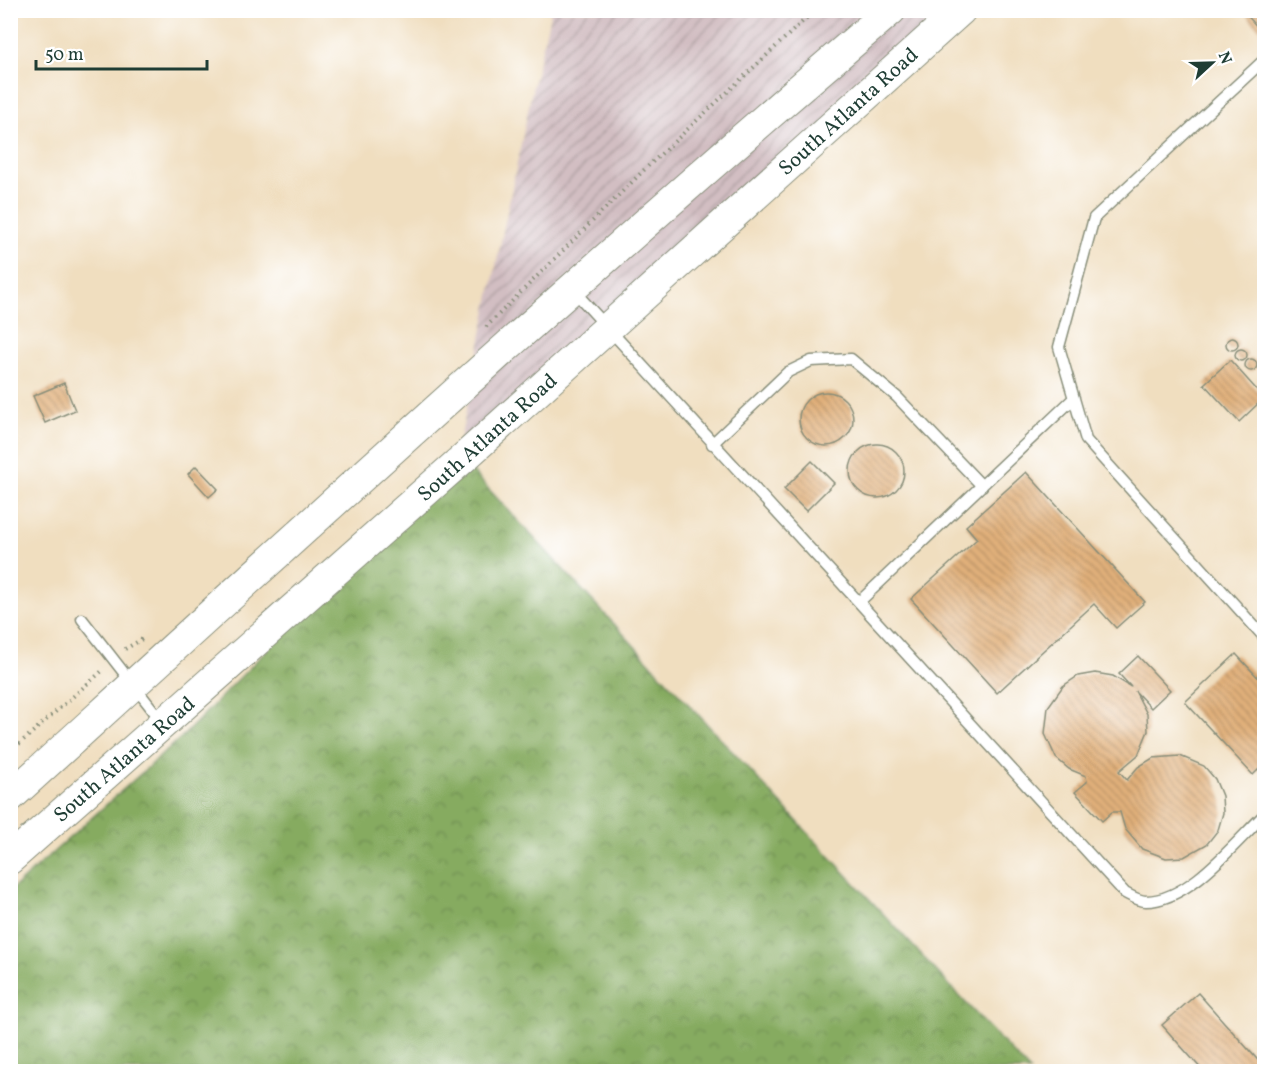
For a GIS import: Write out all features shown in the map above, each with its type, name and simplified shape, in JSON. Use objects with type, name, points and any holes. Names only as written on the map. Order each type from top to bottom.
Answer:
[{"type":"main road","points":[[10,797],[572,288],[891,10]]},
{"type":"main road","name":"South Atlanta Road","points":[[10,859],[608,329],[961,10]]},
{"type":"lane","points":[[1264,60],[1094,218],[1059,347],[1086,440],[1264,637]]},
{"type":"lane","points":[[572,288],[712,444],[1125,893],[1143,902],[1161,900],[1185,890],[1264,815]]},
{"type":"lane","points":[[712,444],[788,372],[811,361],[851,359],[897,397],[982,486]]},
{"type":"lane","points":[[859,602],[1074,398]]},
{"type":"lane","points":[[82,619],[164,724]]},
{"type":"path","points":[[477,335],[644,170],[815,10]]},
{"type":"path","points":[[132,643],[154,634]]},
{"type":"path","points":[[10,752],[100,673]]},
{"type":"shaded area","points":[[551,11],[970,11],[457,455],[533,86]]},
{"type":"green space","points":[[457,455],[1030,1071],[11,1071],[10,891],[185,734]]},
{"type":"building","points":[[1242,10],[1264,10],[1263,33]]},
{"type":"building","points":[[1234,338],[1237,339],[1237,349],[1230,350],[1227,349],[1226,342],[1227,339]]},
{"type":"building","points":[[1243,349],[1246,350],[1246,360],[1239,361],[1236,360],[1235,353],[1236,350]]},
{"type":"building","points":[[1253,359],[1256,360],[1256,370],[1249,371],[1246,370],[1245,363],[1246,360]]},
{"type":"building","points":[[1230,360],[1264,398],[1239,422],[1204,384]]},
{"type":"building","points":[[64,383],[75,410],[45,423],[33,396]]},
{"type":"building","points":[[821,392],[831,392],[841,396],[849,404],[853,419],[849,434],[841,442],[831,446],[821,446],[811,442],[803,434],[799,424],[799,414],[803,404],[811,396]]},
{"type":"building","points":[[872,444],[882,444],[892,448],[900,456],[904,471],[900,486],[892,494],[882,498],[872,498],[862,494],[854,486],[850,476],[850,466],[854,456],[862,448]]},
{"type":"building","points":[[812,461],[834,483],[806,511],[784,489]]},
{"type":"building","points":[[196,466],[218,489],[209,497],[188,474]]},
{"type":"building","points":[[1026,472],[1145,602],[1116,628],[1094,604],[997,693],[911,599],[977,539],[966,526]]},
{"type":"building","points":[[1236,654],[1264,684],[1264,764],[1253,775],[1185,702]]},
{"type":"building","points":[[1138,656],[1170,690],[1151,708],[1135,691],[1147,714],[1148,731],[1138,755],[1119,771],[1127,780],[1138,767],[1153,758],[1180,756],[1204,766],[1215,779],[1222,796],[1223,813],[1218,830],[1207,844],[1184,857],[1166,858],[1142,849],[1125,829],[1120,812],[1112,812],[1102,821],[1075,792],[1087,782],[1086,776],[1069,769],[1056,758],[1045,734],[1048,707],[1063,686],[1078,676],[1095,673],[1113,676],[1131,687],[1119,674]]},
{"type":"building","points":[[1198,993],[1264,1067],[1263,1072],[1204,1072],[1162,1025]]}]
